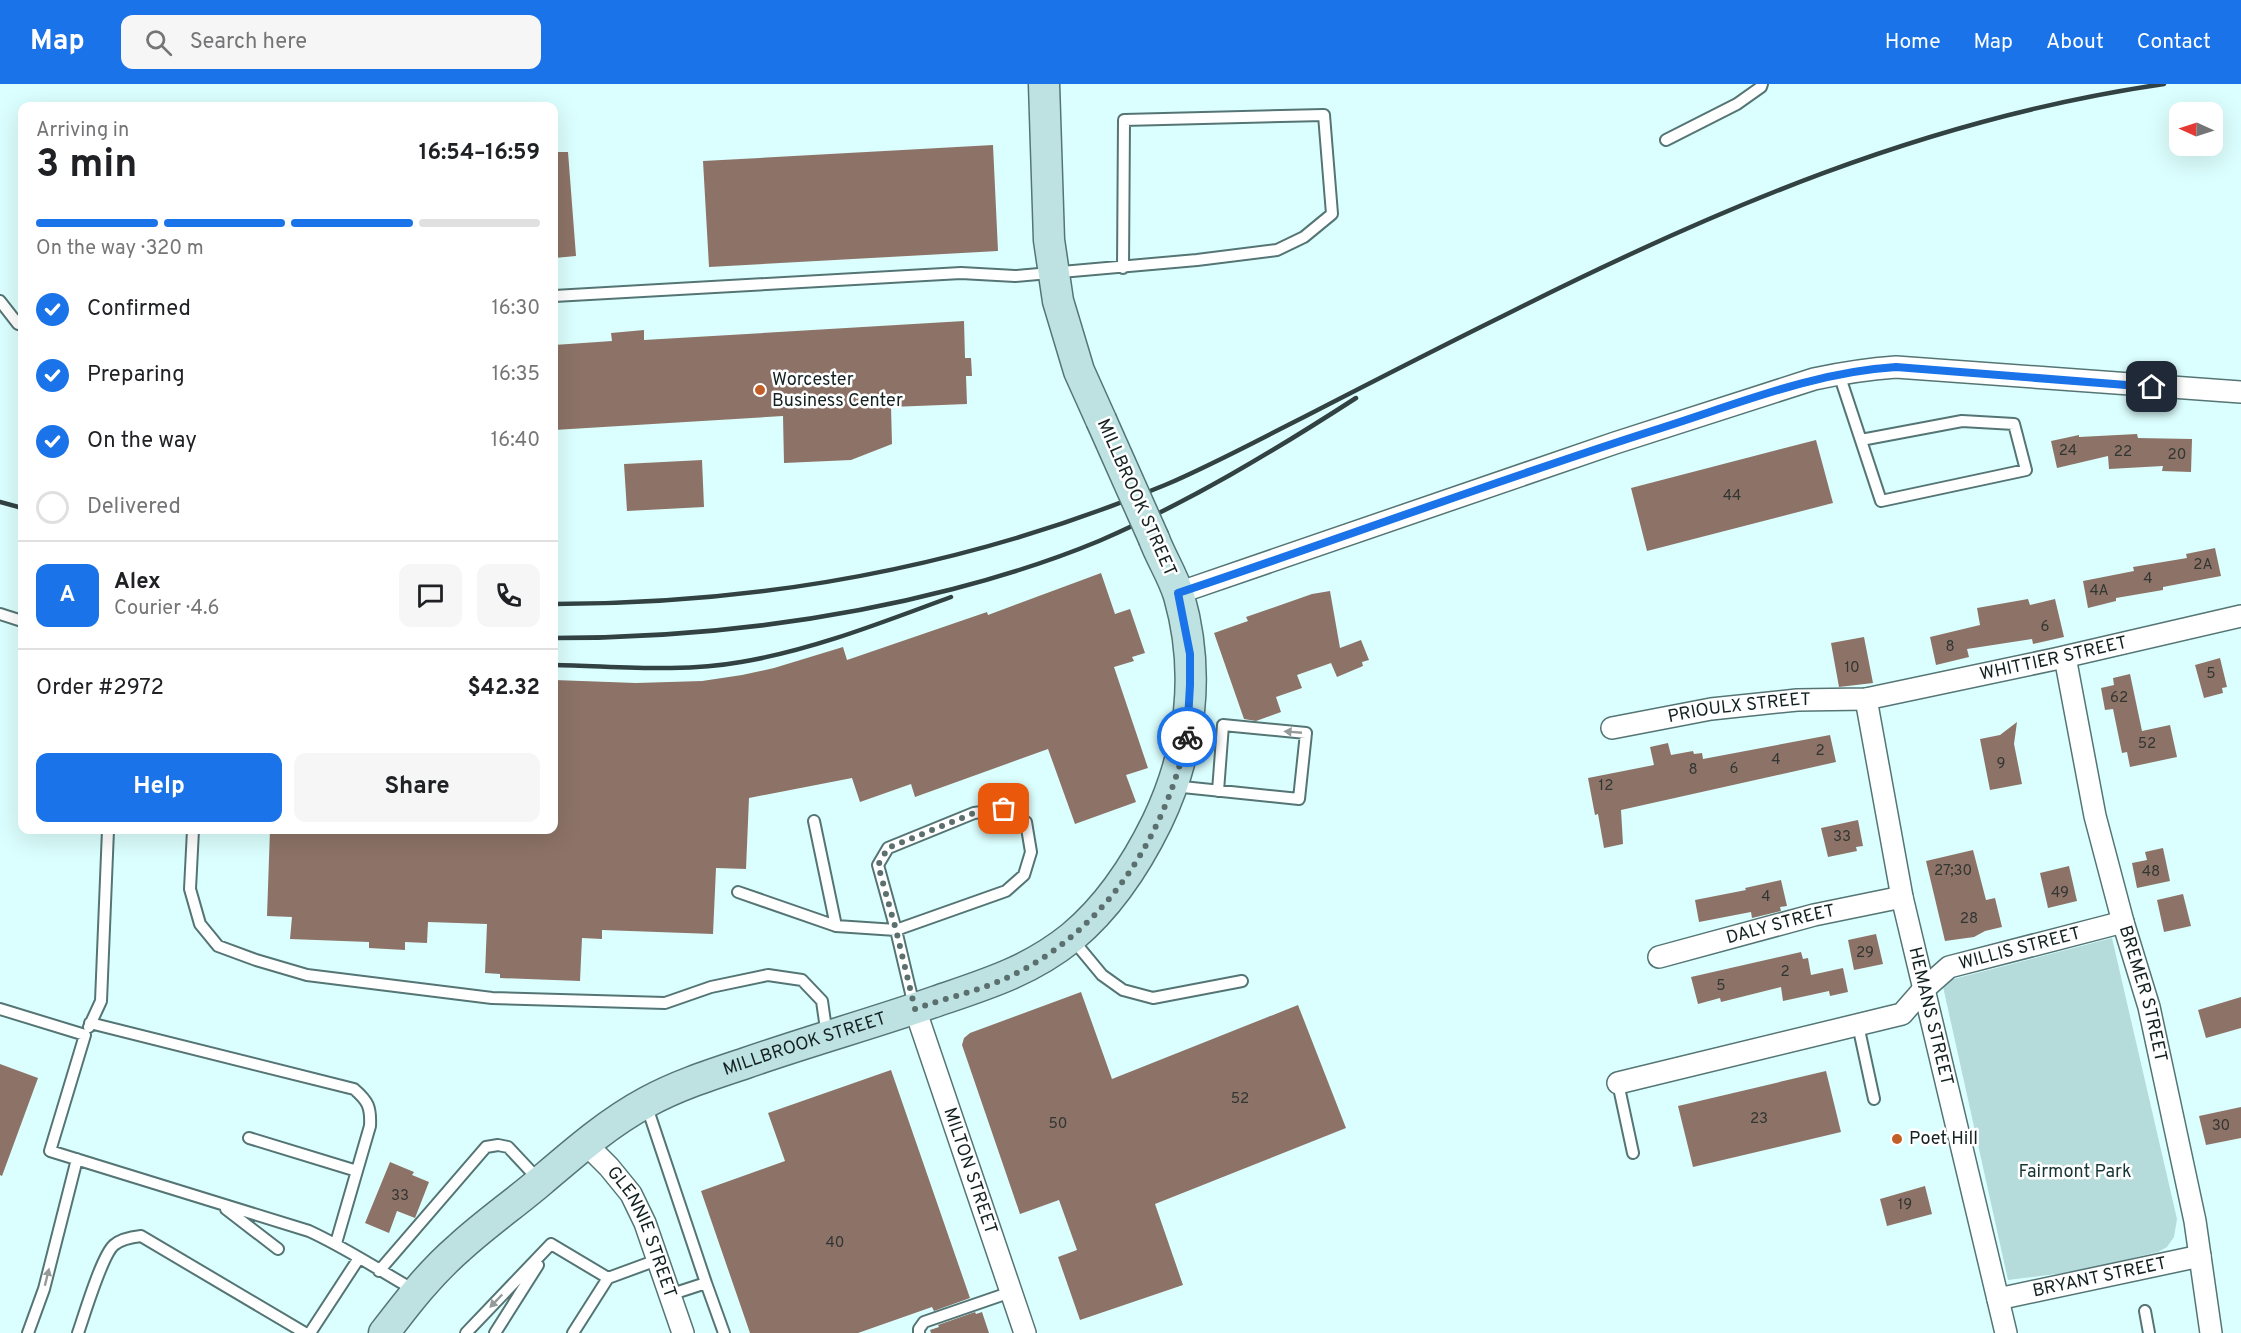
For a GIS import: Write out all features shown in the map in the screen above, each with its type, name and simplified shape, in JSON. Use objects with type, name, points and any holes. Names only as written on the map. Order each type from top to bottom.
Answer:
[{"type":"main road","name":"MILLBROOK STREET","points":[[384,1333],[417,1291],[459,1248],[585,1143],[646,1102],[719,1072],[1001,980],[1047,955],[1092,919],[1145,847],[1181,763],[1188,732],[1190,654],[1178,593],[1079,371],[1060,313],[1049,240],[1044,84]]},
{"type":"street","points":[[1178,593],[1615,443],[1814,379],[1839,374],[1896,367],[2241,392]]},
{"type":"street","name":"WHITTIER STREET","points":[[1866,699],[2065,657],[2241,616]]},
{"type":"street","name":"BREMER STREET","points":[[2065,657],[2095,816],[2123,922],[2149,1007],[2195,1221],[2211,1333]]},
{"type":"street","name":"PRIOULX STREET","points":[[1612,728],[1711,709],[1797,700],[1866,699]]},
{"type":"street","name":"HEMANS STREET","points":[[1866,699],[1902,897],[2006,1333]]},
{"type":"street","name":"DALY STREET","points":[[1659,957],[1814,915],[1902,897]]},
{"type":"street","name":"WILLIS STREET","points":[[1618,1083],[1902,1014],[1923,990],[1949,967],[2123,922]]},
{"type":"street","name":"MILTON STREET","points":[[915,1009],[1025,1333]]},
{"type":"street","name":"GLENNIE STREET","points":[[585,1143],[631,1194],[645,1223],[682,1333]]},
{"type":"street","name":"BRYANT STREET","points":[[1998,1299],[2200,1256]]},
{"type":"lane","points":[[1666,140],[1737,104],[1762,84]]},
{"type":"lane","points":[[558,296],[961,273],[1015,276],[1054,274],[1123,268],[1277,250],[1304,237],[1332,214],[1324,115],[1124,120],[1123,268]]},
{"type":"lane","points":[[0,301],[18,324]]},
{"type":"lane","points":[[1839,374],[1881,501],[2026,470],[2014,424],[1962,421],[1861,440]]},
{"type":"lane","points":[[0,614],[18,620]]},
{"type":"lane","points":[[1173,786],[1218,791],[1299,799],[1306,733],[1223,725],[1218,791]]},
{"type":"lane","points":[[738,892],[836,927],[896,930],[1006,891],[1024,875],[1031,852],[1026,822],[1004,809],[974,813],[888,848],[878,865],[896,930],[915,1009]]},
{"type":"lane","points":[[814,821],[836,927]]},
{"type":"lane","points":[[108,834],[101,1000],[85,1035],[50,1151],[309,1232],[336,1243],[417,1291]]},
{"type":"lane","points":[[193,834],[190,889],[200,924],[218,946],[256,960],[307,975],[492,998],[665,1002],[711,987],[768,975],[802,980],[822,1001],[827,1036]]},
{"type":"lane","points":[[1071,937],[1102,975],[1123,990],[1153,998],[1242,981]]},
{"type":"lane","points":[[0,1009],[85,1035]]},
{"type":"lane","points":[[90,1023],[354,1089],[366,1099],[371,1112],[370,1126],[336,1243]]},
{"type":"lane","points":[[1858,1025],[1874,1099]]},
{"type":"lane","points":[[1618,1083],[1633,1154]]},
{"type":"lane","points":[[646,1102],[724,1333]]},
{"type":"lane","points":[[249,1138],[357,1171]]},
{"type":"lane","points":[[380,1271],[486,1147],[498,1145],[508,1147],[541,1182]]},
{"type":"lane","points":[[28,1333],[44,1289],[77,1159]]},
{"type":"lane","points":[[219,1203],[278,1249]]},
{"type":"lane","points":[[78,1333],[113,1245],[131,1237],[141,1236],[305,1333]]},
{"type":"lane","points":[[551,1244],[608,1278]]},
{"type":"lane","points":[[466,1333],[551,1244]]},
{"type":"lane","points":[[495,1333],[551,1244]]},
{"type":"lane","points":[[310,1333],[359,1258]]},
{"type":"lane","points":[[573,1333],[608,1278],[657,1260]]},
{"type":"lane","points":[[669,1295],[706,1283]]},
{"type":"lane","points":[[919,1333],[924,1322],[1011,1292]]},
{"type":"lane","points":[[2145,1311],[2149,1333]]},
{"type":"green space","name":"Fairmont Park","points":[[2112,938],[2177,1219],[2174,1237],[2167,1247],[2158,1252],[2074,1272],[2008,1280],[1942,982]]},
{"type":"building","points":[[993,145],[998,251],[709,267],[703,161]]},
{"type":"building","points":[[558,152],[568,152],[576,256],[558,258]]},
{"type":"building","name":"Worcester Business Center","points":[[964,321],[965,358],[971,358],[972,376],[966,376],[967,404],[891,407],[892,444],[851,460],[784,463],[783,416],[558,430],[558,345],[612,341],[611,333],[644,330],[644,340]]},
{"type":"building","points":[[2137,434],[2138,438],[2192,439],[2191,472],[2162,471],[2163,466],[2109,469],[2108,456],[2057,468],[2051,441],[2079,435],[2079,437]]},
{"type":"building","points":[[1816,440],[1833,503],[1647,551],[1631,488]]},
{"type":"building","points":[[702,460],[704,507],[627,511],[624,464]]},
{"type":"building","points":[[2215,548],[2221,576],[2163,587],[2163,590],[2116,598],[2116,601],[2088,608],[2083,581],[2134,571],[2133,567],[2187,558],[2186,554]]},
{"type":"building","points":[[1101,573],[1115,614],[1130,609],[1145,653],[1132,657],[1134,661],[1114,667],[1148,768],[1126,775],[1136,802],[1075,824],[1048,749],[915,797],[911,784],[860,802],[852,778],[749,798],[746,869],[716,868],[713,934],[602,930],[602,939],[582,938],[580,981],[500,978],[500,974],[485,973],[487,924],[428,922],[427,943],[405,942],[405,950],[369,948],[369,942],[290,939],[292,917],[267,916],[270,834],[558,834],[558,680],[636,683],[702,681],[774,668],[843,647],[847,660],[987,612],[988,615]]},
{"type":"building","points":[[1330,591],[1340,648],[1361,640],[1369,660],[1362,662],[1363,666],[1337,677],[1331,663],[1297,675],[1302,688],[1276,697],[1281,712],[1256,721],[1244,719],[1214,633],[1248,621],[1246,617],[1312,594]]},
{"type":"building","points":[[2028,599],[2030,605],[2055,599],[2064,637],[2033,644],[2032,639],[1967,649],[1969,657],[1936,665],[1930,637],[1980,625],[1977,608]]},
{"type":"building","points":[[1864,637],[1873,683],[1839,687],[1831,643]]},
{"type":"building","points":[[2220,658],[2227,687],[2222,688],[2223,693],[2204,698],[2195,665]]},
{"type":"building","points":[[2130,674],[2142,731],[2170,725],[2177,757],[2130,767],[2127,752],[2122,753],[2113,709],[2105,710],[2101,688],[2114,685],[2113,678]]},
{"type":"building","points":[[2017,722],[2014,744],[2022,784],[1990,790],[1980,739],[2000,735]]},
{"type":"building","points":[[1830,735],[1836,762],[1621,810],[1623,844],[1604,848],[1588,778],[1654,765],[1650,747],[1668,743],[1671,755],[1693,751],[1694,754],[1702,753],[1703,759]]},
{"type":"building","points":[[1858,820],[1863,846],[1856,847],[1857,851],[1828,857],[1821,828]]},
{"type":"building","points":[[2163,848],[2170,881],[2137,888],[2132,863],[2147,860],[2145,852]]},
{"type":"building","points":[[1973,850],[1986,900],[1995,898],[2002,927],[1985,931],[1974,937],[1945,941],[1926,861]]},
{"type":"building","points":[[2069,866],[2077,901],[2048,908],[2040,873]]},
{"type":"building","points":[[1781,880],[1787,906],[1780,907],[1781,911],[1752,918],[1751,912],[1699,922],[1695,900],[1746,890],[1745,888]]},
{"type":"building","points":[[2183,894],[2191,926],[2164,932],[2157,900]]},
{"type":"building","points":[[1876,934],[1883,964],[1854,970],[1848,940]]},
{"type":"building","points":[[1801,952],[1803,959],[1808,958],[1811,975],[1843,968],[1848,992],[1830,996],[1829,991],[1783,1001],[1781,987],[1721,1002],[1720,998],[1698,1004],[1691,977]]},
{"type":"building","points":[[1081,992],[1112,1079],[1298,1005],[1346,1128],[1155,1204],[1183,1285],[1080,1320],[1058,1257],[1077,1250],[1059,1200],[1020,1214],[962,1045],[964,1038],[970,1033]]},
{"type":"building","points":[[2241,997],[2241,1028],[2206,1038],[2198,1010]]},
{"type":"building","points":[[0,1064],[38,1078],[2,1176],[0,1175]]},
{"type":"building","points":[[891,1070],[970,1298],[934,1311],[932,1307],[858,1333],[750,1333],[701,1191],[785,1161],[768,1113]]},
{"type":"building","points":[[1826,1071],[1841,1132],[1693,1167],[1678,1106]]},
{"type":"building","points":[[2241,1107],[2241,1138],[2206,1145],[2199,1116]]},
{"type":"building","points":[[390,1162],[414,1172],[412,1175],[429,1182],[415,1218],[397,1211],[389,1233],[365,1223]]},
{"type":"building","points":[[1925,1186],[1932,1214],[1887,1226],[1880,1199]]},
{"type":"building","points":[[975,1312],[976,1314],[982,1312],[989,1333],[931,1333],[930,1330],[939,1327],[938,1325]]},
{"type":"railway","points":[[558,604],[711,597],[788,588],[865,575],[1017,538],[1091,513],[1183,477],[1583,277],[1663,239],[1743,205],[1907,144],[2077,99],[2164,84]]},
{"type":"railway","points":[[558,638],[654,635],[805,619],[904,601],[1009,573],[1099,541],[1166,510],[1262,456],[1356,398]]},
{"type":"railway","points":[[0,502],[18,507]]},
{"type":"railway","points":[[558,665],[671,668],[741,662],[821,643],[951,597]]},
{"type":"way so far","points":[[1004,809],[974,813],[888,848],[882,856],[878,865],[915,1009],[1001,980],[1023,969],[1047,955],[1092,919],[1113,894],[1145,847],[1175,781],[1187,737]]},
{"type":"place","name":"Worcester Business Center","points":[[760,390]]},
{"type":"place","name":"Poet Hill","points":[[1897,1139]]},
{"type":"route","points":[[1187,737],[1190,654],[1178,593],[1615,443],[1814,379],[1861,370],[1896,367],[2152,387]]}]
